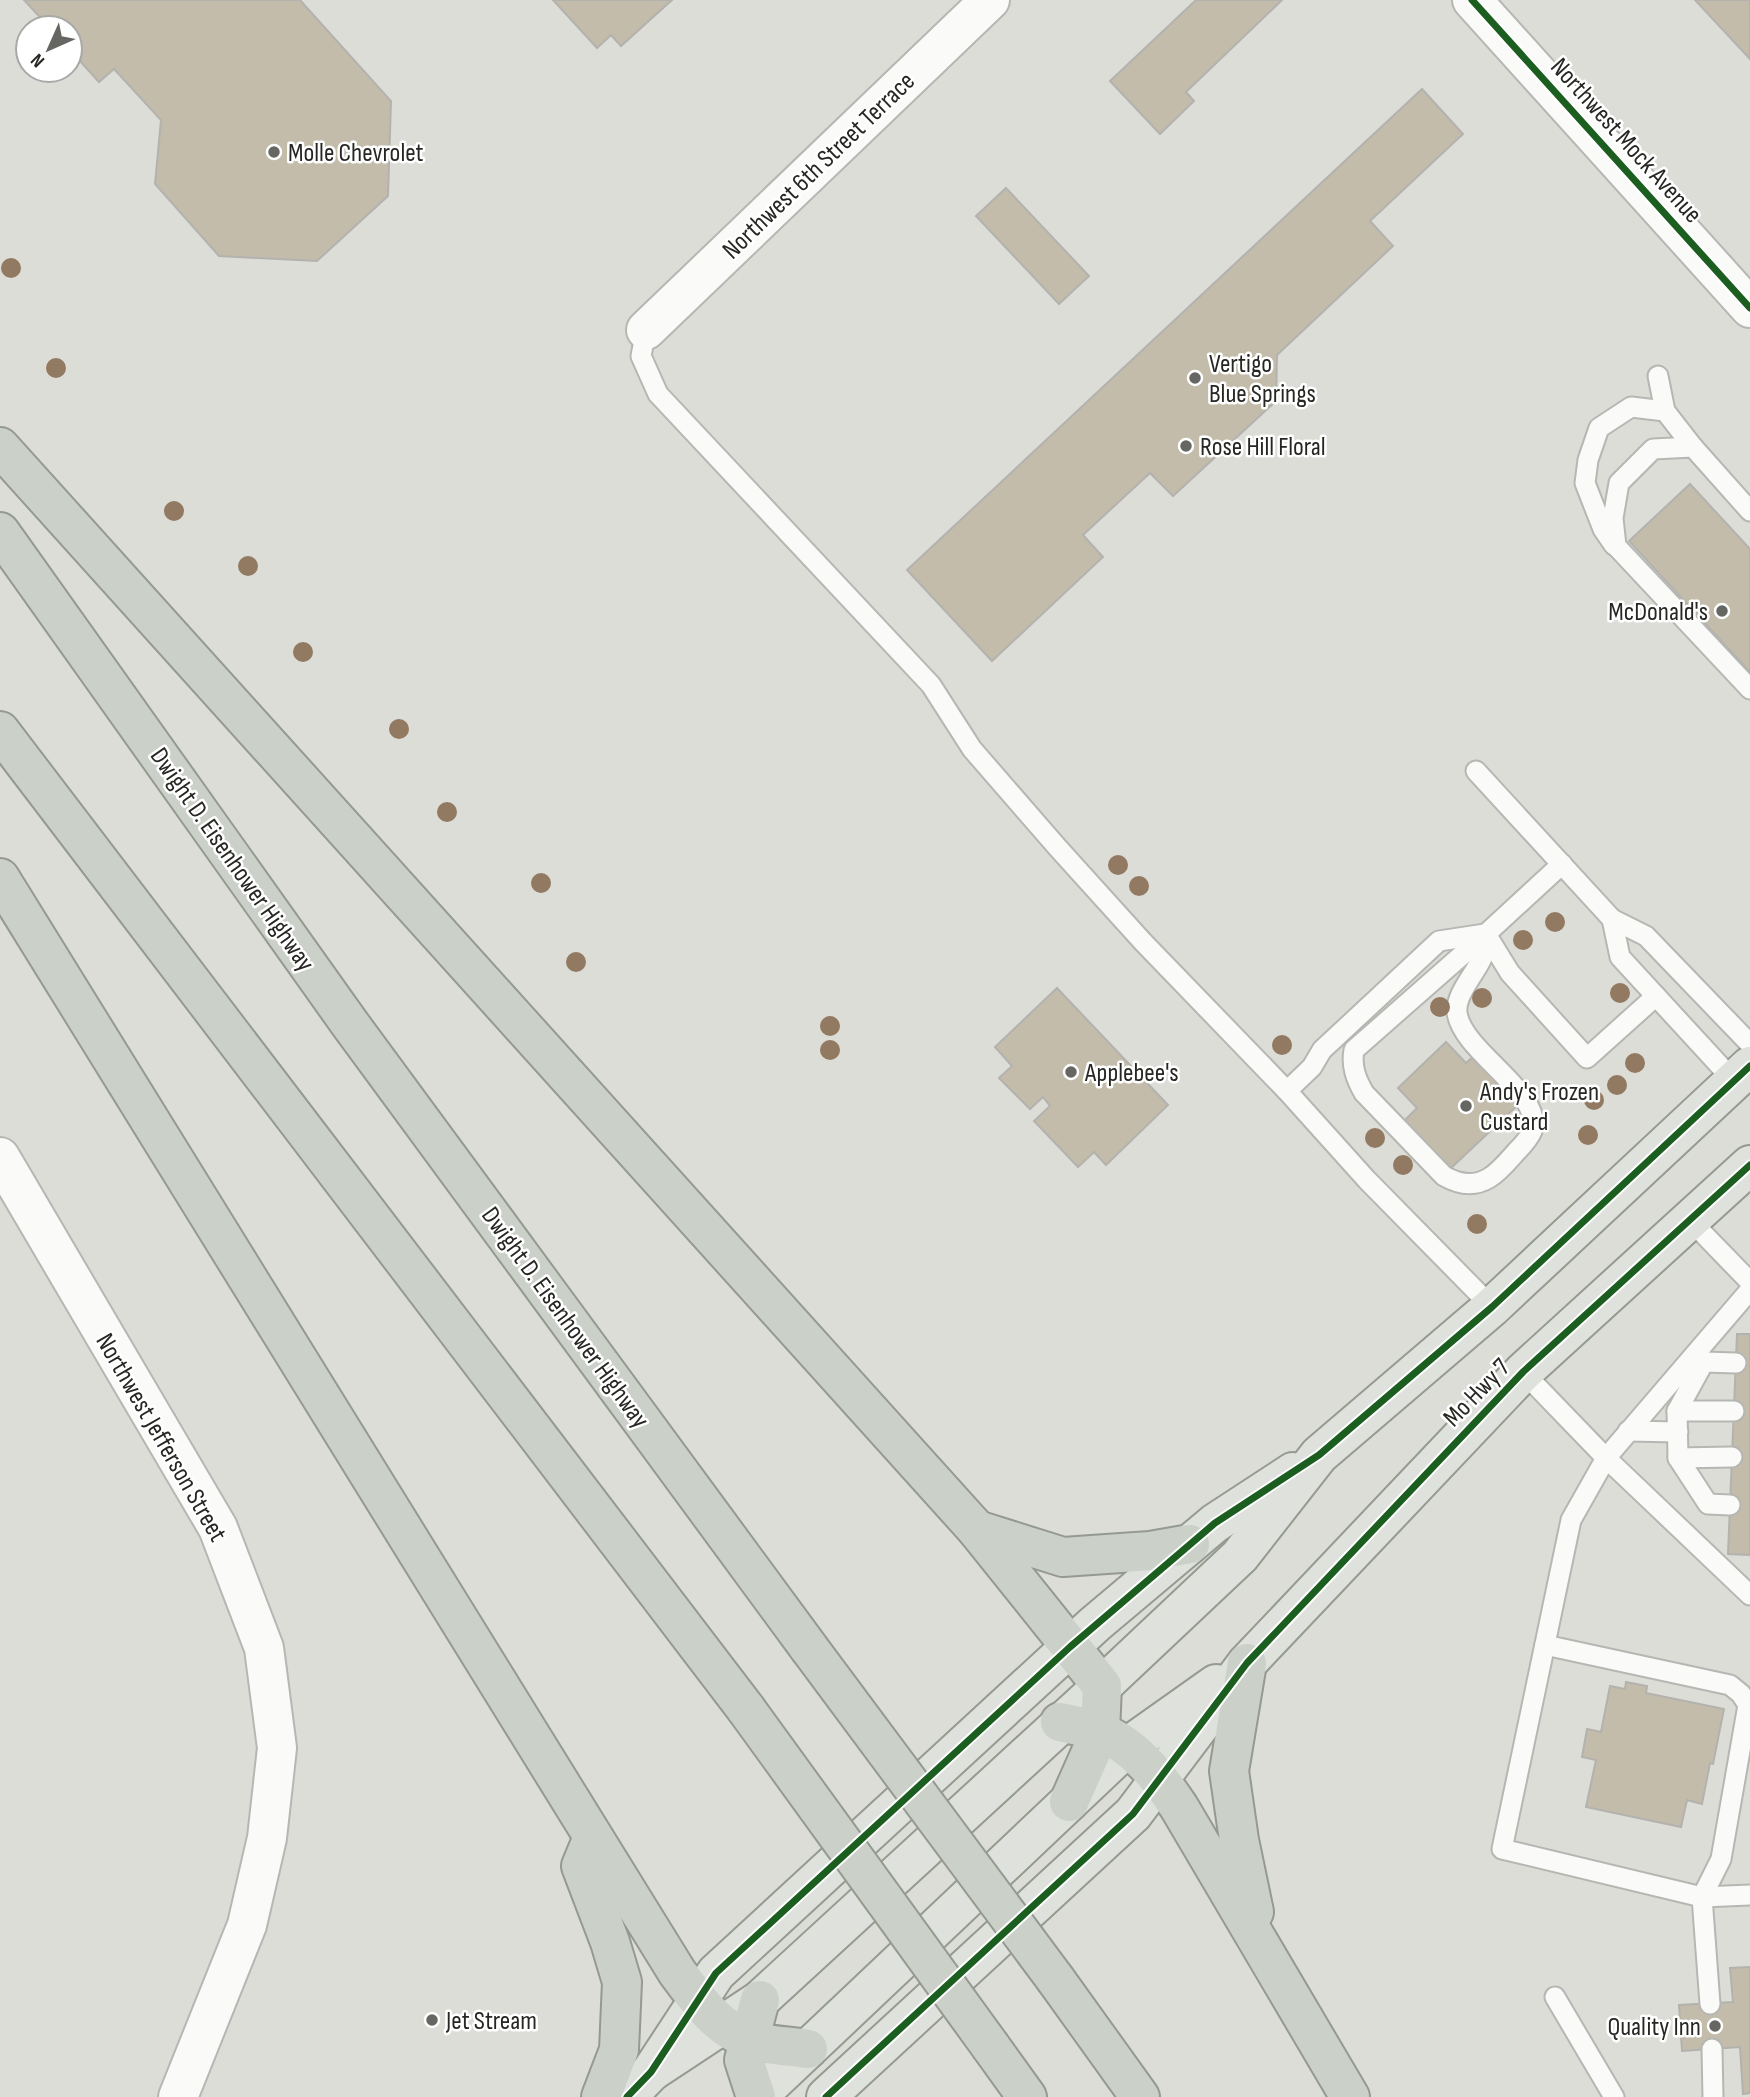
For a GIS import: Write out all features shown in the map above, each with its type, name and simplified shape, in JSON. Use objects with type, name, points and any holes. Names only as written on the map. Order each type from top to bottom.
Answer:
[{"type":"highway","points":[[0,447],[977,1530],[1102,1686],[1114,1740]]},
{"type":"highway","name":"Dwight D. Eisenhower Highway","points":[[0,532],[350,1024],[1140,2097]]},
{"type":"highway","points":[[0,731],[747,1709],[1027,2097]]},
{"type":"highway","points":[[0,878],[677,1972],[723,2022],[744,2060],[757,2097]]},
{"type":"highway","points":[[977,1530],[1063,1557],[1150,1551],[1190,1544]]},
{"type":"highway","points":[[1247,1663],[1230,1771],[1239,1840],[1260,1945]]},
{"type":"highway","points":[[1060,1723],[1114,1740],[1159,1778],[1180,1807],[1350,2097]]},
{"type":"highway","points":[[593,1837],[582,1866],[622,1982],[619,2050],[601,2097]]},
{"type":"highway","points":[[723,2022],[760,2000]]},
{"type":"highway","points":[[723,2022],[808,2049]]},
{"type":"main road","name":"Mo Hwy 7","points":[[760,2000],[1240,1556],[1319,1455],[1493,1307],[1742,1073]]},
{"type":"main road","name":"Mo Hwy 7","points":[[1247,1663],[1523,1372],[1692,1221],[1750,1165]]},
{"type":"main road","points":[[639,2085],[723,2022],[716,1973],[1070,1647],[1214,1523],[1319,1455]]},
{"type":"main road","points":[[757,2097],[1069,1802],[1114,1740],[1247,1663]]},
{"type":"main road","points":[[826,2097],[1133,1814],[1247,1663]]},
{"type":"street","name":"Northwest 6th Street Terrace","points":[[646,331],[990,0]]},
{"type":"street","name":"Northwest Mock Avenue","points":[[1472,0],[1750,308]]},
{"type":"street","name":"Northwest Jefferson Street","points":[[0,1157],[218,1528],[264,1648],[277,1748],[267,1838],[247,1925],[178,2097]]},
{"type":"lane","points":[[646,331],[641,356],[658,394],[931,685],[972,749],[1143,942],[1287,1091],[1367,1180],[1493,1307]]},
{"type":"lane","points":[[1658,376],[1665,411],[1750,511]]},
{"type":"lane","points":[[1665,411],[1631,407],[1599,429],[1588,460],[1585,483],[1603,528],[1616,546],[1750,688]]},
{"type":"lane","points":[[1616,546],[1613,517],[1619,483],[1653,449],[1693,447]]},
{"type":"lane","points":[[1476,771],[1612,919],[1646,936],[1750,1044]]},
{"type":"lane","points":[[1486,934],[1483,958],[1462,992],[1457,1012],[1466,1033],[1479,1051],[1520,1093],[1528,1105],[1532,1131],[1516,1153],[1490,1177],[1470,1184],[1452,1181],[1444,1176],[1364,1093],[1356,1079],[1354,1050],[1562,864]]},
{"type":"lane","points":[[1612,919],[1620,957],[1656,996],[1742,1073]]},
{"type":"lane","points":[[1287,1091],[1312,1067],[1322,1050],[1439,940],[1486,934]]},
{"type":"lane","points":[[1486,934],[1510,973],[1587,1058],[1656,996]]},
{"type":"lane","points":[[1692,1221],[1750,1282]]},
{"type":"lane","points":[[1750,1290],[1605,1458],[1571,1520],[1502,1849],[1702,1897],[1750,1895]]},
{"type":"lane","points":[[1730,1505],[1708,1504],[1678,1458],[1677,1412],[1704,1362],[1736,1363]]},
{"type":"lane","points":[[1523,1372],[1605,1458],[1750,1595]]},
{"type":"lane","points":[[1677,1412],[1734,1411]]},
{"type":"lane","points":[[1628,1431],[1678,1432]]},
{"type":"lane","points":[[1678,1458],[1732,1457]]},
{"type":"lane","points":[[1545,1645],[1730,1685],[1741,1694],[1748,1706],[1721,1859],[1702,1897],[1710,2004]]},
{"type":"lane","points":[[1555,1997],[1614,2097]]},
{"type":"lane","points":[[1712,2049],[1713,2097]]},
{"type":"building","name":"Molle Chevrolet","points":[[24,0],[300,0],[391,101],[388,196],[317,261],[219,256],[155,184],[161,120],[114,69],[99,82],[84,65],[84,14],[37,14]]},
{"type":"building","points":[[553,0],[672,0],[621,46],[611,35],[597,48]]},
{"type":"building","points":[[1196,0],[1282,0],[1186,92],[1194,101],[1160,134],[1110,81]]},
{"type":"building","points":[[1695,0],[1750,0],[1750,59]]},
{"type":"building","name":"Vertigo Blue Springs","points":[[1422,89],[1463,134],[1370,221],[1393,246],[1277,355],[1276,401],[1173,496],[1150,473],[1083,535],[1103,557],[992,661],[907,570]]},
{"type":"building","points":[[1006,188],[1089,276],[1059,304],[976,216]]},
{"type":"building","name":"McDonald's","points":[[1690,484],[1750,549],[1750,672],[1629,541]]},
{"type":"building","name":"Applebee's","points":[[1057,988],[1168,1105],[1106,1165],[1094,1152],[1078,1167],[1034,1121],[1050,1106],[1043,1097],[1030,1109],[999,1078],[1012,1066],[995,1047]]},
{"type":"building","name":"Andy's Frozen Custard","points":[[1446,1042],[1466,1063],[1475,1055],[1520,1103],[1450,1169],[1404,1121],[1417,1108],[1398,1088]]},
{"type":"building","points":[[1737,1334],[1750,1334],[1750,1555],[1728,1554]]},
{"type":"building","points":[[1626,1682],[1647,1686],[1646,1693],[1724,1709],[1702,1804],[1687,1800],[1681,1827],[1586,1807],[1596,1760],[1582,1757],[1587,1729],[1601,1732],[1610,1686],[1625,1689]]},
{"type":"building","name":"Quality Inn","points":[[1750,1967],[1750,2093],[1743,2094],[1740,2047],[1682,2051],[1679,2005],[1733,2002],[1730,1968]]},
{"type":"cycle path","points":[[1472,0],[1750,308]]},
{"type":"cycle path","points":[[627,2097],[651,2072],[716,1973],[1070,1647],[1215,1523],[1319,1455],[1492,1307],[1750,1066]]},
{"type":"cycle path","points":[[826,2097],[1133,1814],[1247,1663],[1523,1372],[1750,1165]]},
{"type":"place","name":"Molle Chevrolet","points":[[274,152]]},
{"type":"place","name":"Vertigo Blue Springs","points":[[1195,378]]},
{"type":"place","name":"Rose Hill Floral","points":[[1186,446]]},
{"type":"place","name":"McDonald's","points":[[1722,611]]},
{"type":"place","name":"Applebee's","points":[[1071,1072]]},
{"type":"place","name":"Andy's Frozen Custard","points":[[1466,1106]]},
{"type":"place","name":"Jet Stream","points":[[432,2020]]},
{"type":"place","name":"Quality Inn","points":[[1715,2026]]}]
